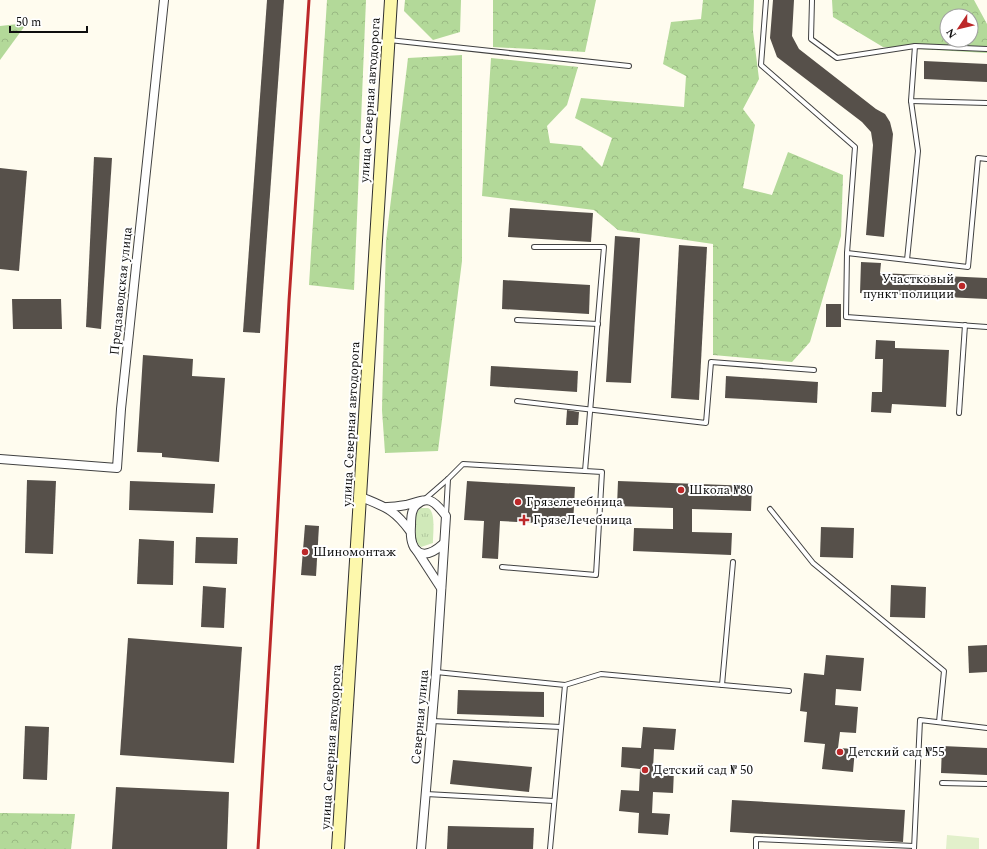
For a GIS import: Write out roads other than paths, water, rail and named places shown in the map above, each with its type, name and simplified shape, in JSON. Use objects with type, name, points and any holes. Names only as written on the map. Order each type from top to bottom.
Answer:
[{"type":"main road","name":"улица Северная автодорога","points":[[338,849],[391,0]]},
{"type":"street","name":"Предзаводская улица","points":[[0,458],[117,468],[121,409],[164,0]]},
{"type":"street","points":[[361,497],[387,508],[400,517],[410,531]]},
{"type":"street","points":[[387,508],[424,499],[436,504],[446,516],[443,544],[434,552],[429,554],[422,554],[416,550]]},
{"type":"street","points":[[424,499],[417,504],[413,510],[410,531],[411,542],[440,588]]},
{"type":"street","name":"Северная улица","points":[[421,849],[436,672],[443,544]]},
{"type":"lane","points":[[766,0],[761,65],[855,147],[847,253],[846,317],[987,327]]},
{"type":"lane","points":[[812,0],[811,39],[837,58],[914,46],[987,48]]},
{"type":"lane","points":[[388,40],[629,66]]},
{"type":"lane","points":[[907,260],[918,151],[911,101],[914,46]]},
{"type":"lane","points":[[911,101],[987,103]]},
{"type":"lane","points":[[847,253],[968,267],[978,158],[987,159]]},
{"type":"lane","points":[[534,247],[604,247],[585,472]]},
{"type":"lane","points":[[517,320],[598,324]]},
{"type":"lane","points":[[958,413],[965,325]]},
{"type":"lane","points":[[517,401],[706,423],[711,362],[814,370]]},
{"type":"lane","points":[[424,499],[463,464],[602,472],[596,575],[502,567]]},
{"type":"lane","points":[[446,516],[448,479]]},
{"type":"lane","points":[[770,509],[813,563],[944,671],[939,722]]},
{"type":"lane","points":[[722,685],[733,562]]},
{"type":"lane","points":[[436,672],[565,685],[601,674],[789,691]]},
{"type":"lane","points":[[550,849],[565,685]]},
{"type":"lane","points":[[756,849],[756,839],[914,848],[920,720],[987,728]]},
{"type":"lane","points":[[432,721],[561,727]]},
{"type":"lane","points":[[942,783],[987,784]]},
{"type":"lane","points":[[426,794],[554,801]]},
{"type":"railway","points":[[258,849],[289,301],[309,0]]},
{"type":"place","name":"Участковый пункт полиции","points":[[962,286]]},
{"type":"place","name":"Школа №80","points":[[681,490]]},
{"type":"place","name":"Грязелечебница","points":[[518,502]]},
{"type":"place","name":"ГрязеЛечебница","points":[[524,520]]},
{"type":"place","name":"Шиномонтаж","points":[[305,552]]},
{"type":"place","name":"Детский сад №55","points":[[840,752]]},
{"type":"place","name":"Детский сад № 50","points":[[645,770]]}]
